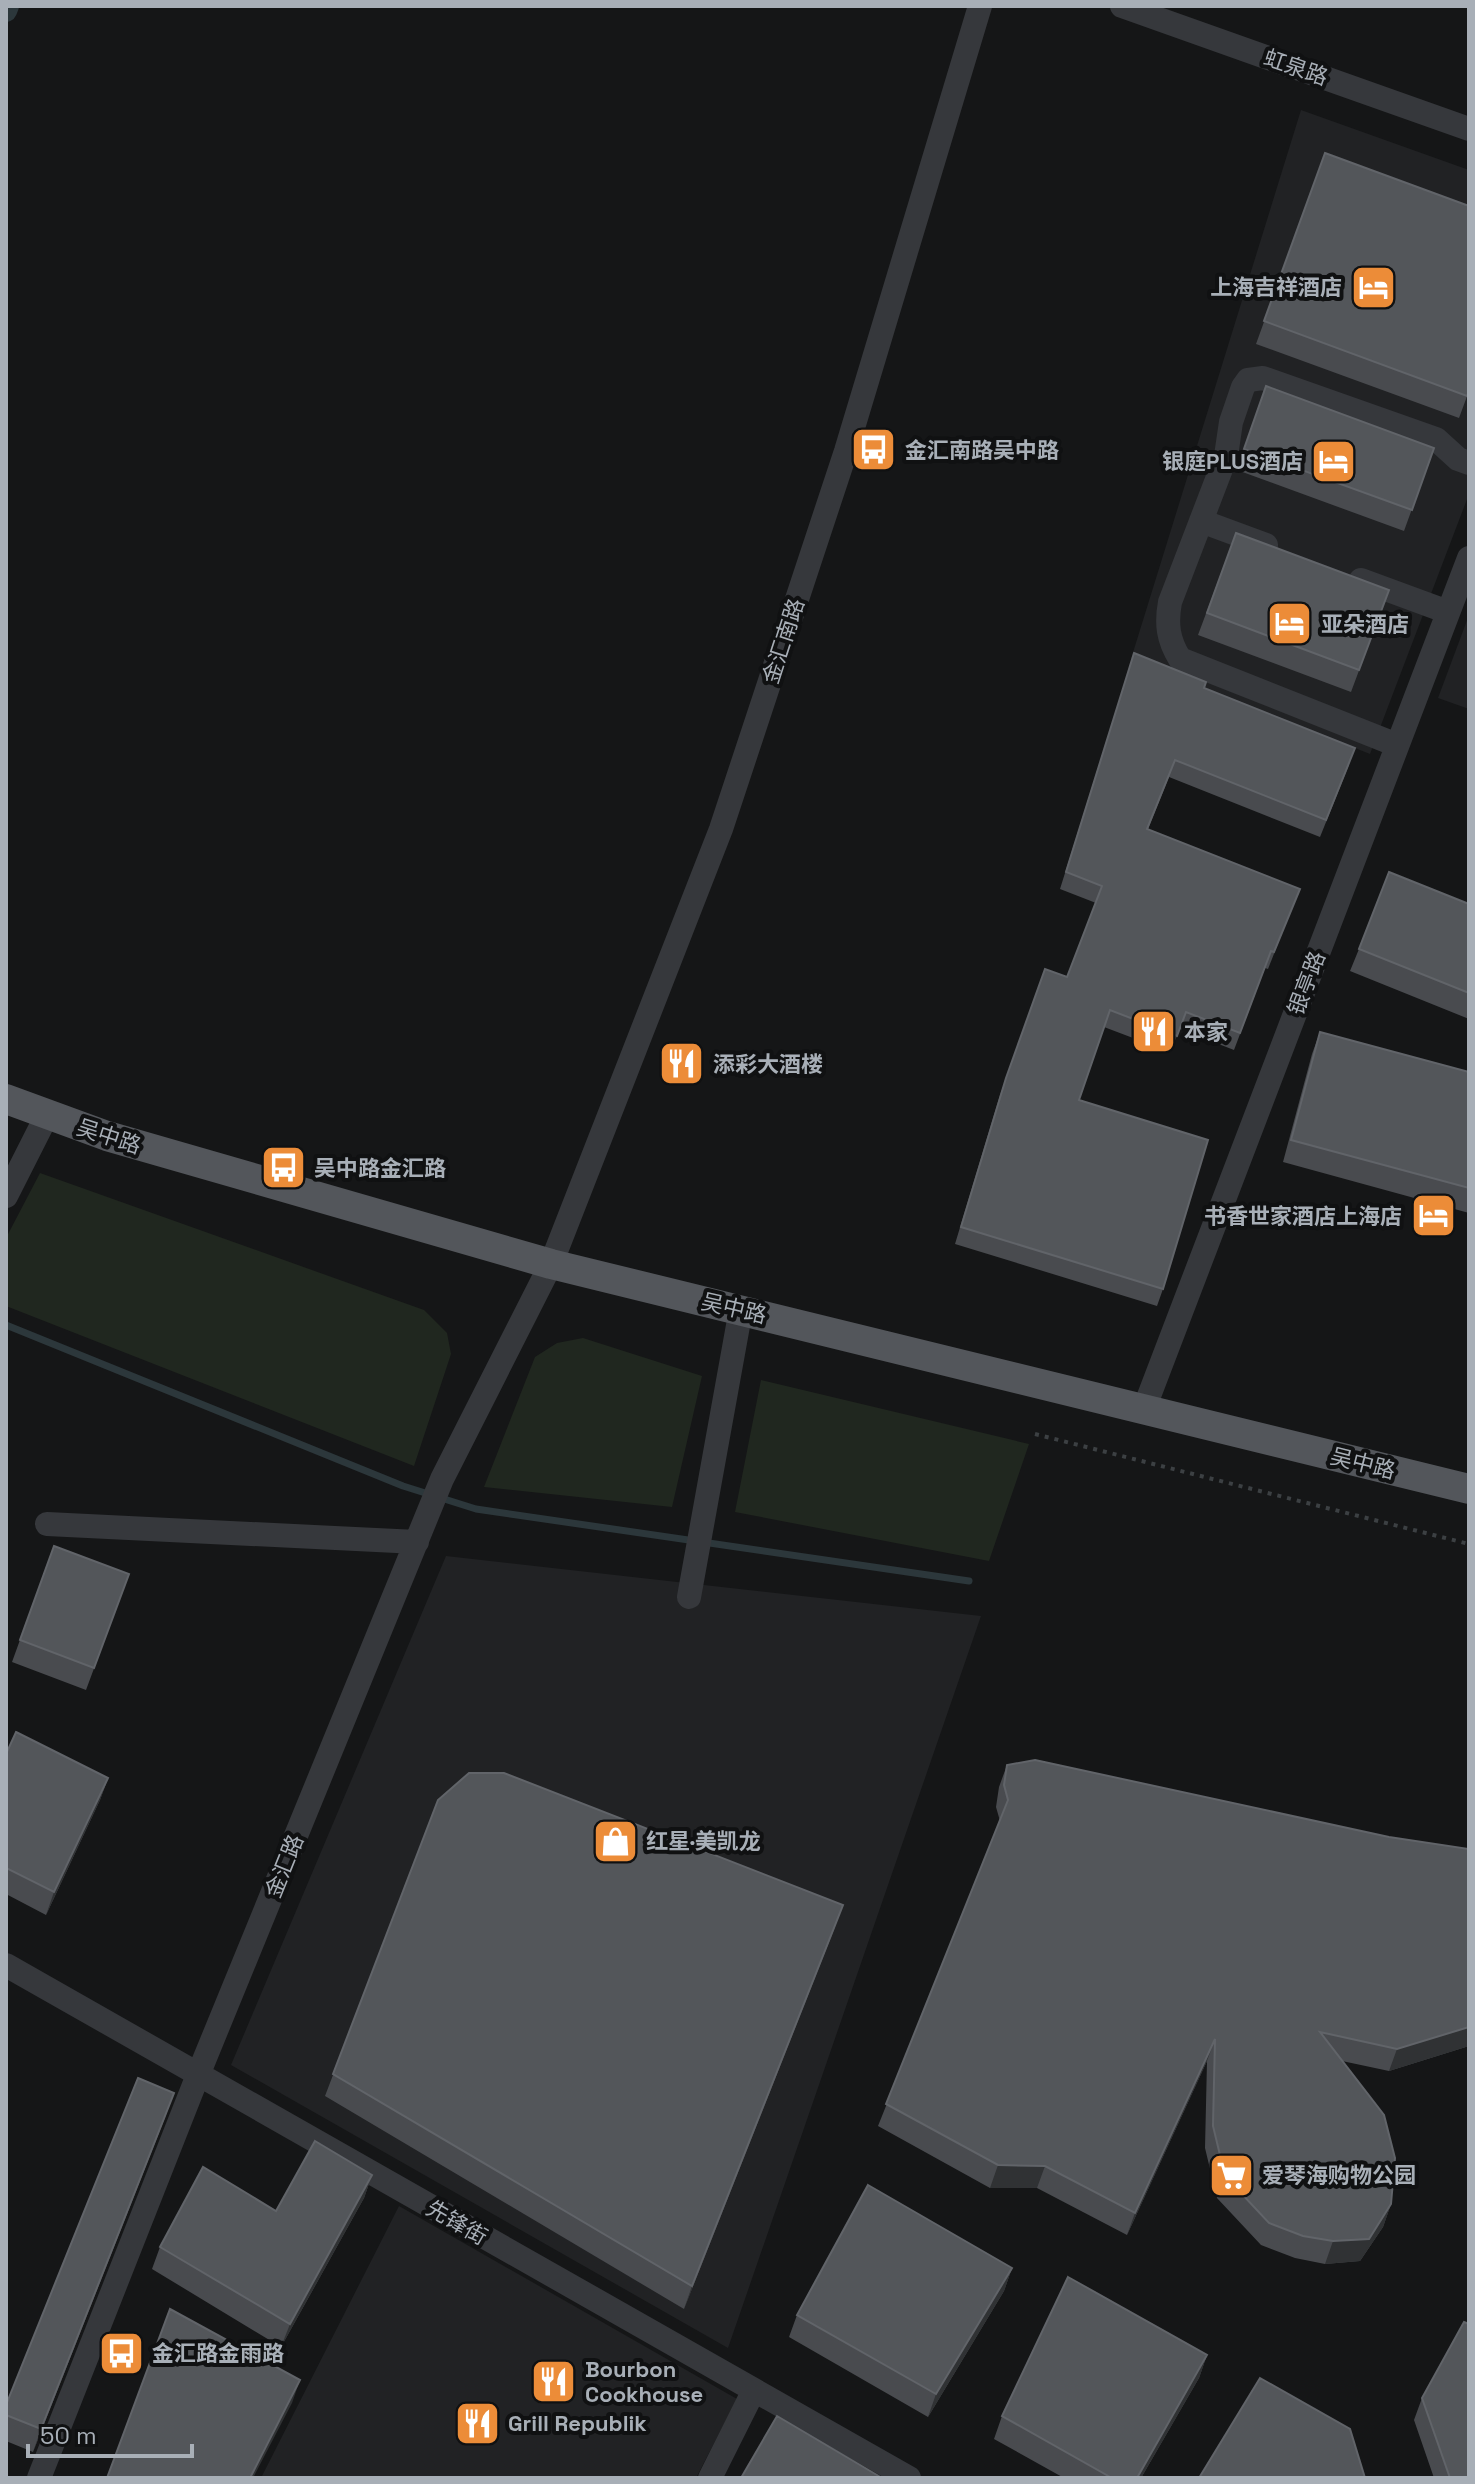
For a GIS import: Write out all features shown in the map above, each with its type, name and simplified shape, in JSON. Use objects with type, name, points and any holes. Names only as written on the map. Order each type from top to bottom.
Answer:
[{"type":"main road","name":"吴中路","points":[[6,1099],[121,1141],[551,1264],[1469,1489]]},
{"type":"street","name":"金汇南路","points":[[551,1264],[721,829],[846,451],[980,6]]},
{"type":"street","name":"虹泉路","points":[[1122,6],[1469,129]]},
{"type":"street","points":[[1397,745],[1180,659],[1172,646],[1167,621],[1170,602],[1226,456],[1231,422],[1248,380],[1263,378],[1436,439],[1458,459],[1469,463]]},
{"type":"street","points":[[1201,521],[1289,553]]},
{"type":"street","name":"银亭路","points":[[1144,1409],[1469,558]]},
{"type":"street","points":[[1332,569],[1448,612]]},
{"type":"street","points":[[6,1196],[47,1115]]},
{"type":"street","name":"金汇路","points":[[39,2478],[198,2075],[442,1479],[551,1264]]},
{"type":"street","points":[[690,1590],[741,1309]]},
{"type":"street","points":[[47,1524],[421,1533]]},
{"type":"street","name":"先锋街","points":[[6,1965],[909,2478]]},
{"type":"street","points":[[710,2478],[754,2390]]},
{"type":"path","points":[[1035,1434],[1469,1544]]},
{"type":"shaded area","points":[[1301,110],[1469,170],[1469,494],[1370,754],[1131,659]]},
{"type":"shaded area","points":[[1469,615],[1469,709],[1438,698]]},
{"type":"shaded area","points":[[40,1173],[424,1310],[447,1333],[451,1354],[414,1466],[6,1306],[6,1238]]},
{"type":"shaded area","points":[[583,1338],[702,1376],[672,1507],[484,1487],[535,1357],[557,1343]]},
{"type":"shaded area","points":[[761,1380],[1029,1444],[989,1561],[735,1512]]},
{"type":"shaded area","name":"红星·美凯龙","points":[[446,1556],[981,1616],[728,2348],[231,2065]]},
{"type":"shaded area","points":[[399,2206],[737,2399],[696,2478],[261,2478]]},
{"type":"building","name":"上海吉祥酒店","points":[[1325,153],[1469,206],[1467,396],[1264,321]]},
{"type":"building","name":"银庭PLUS酒店","points":[[1266,386],[1434,448],[1412,510],[1244,449]]},
{"type":"building","name":"亚朵酒店","points":[[1236,533],[1389,590],[1359,670],[1207,613]]},
{"type":"building","points":[[1134,653],[1206,682],[1204,688],[1355,748],[1326,820],[1175,760],[1147,829],[1300,889],[1274,952],[1271,951],[1240,1033],[1186,1012],[1177,1036],[1110,1010],[1079,1100],[1208,1140],[1163,1289],[961,1227],[1006,1078],[1045,969],[1067,977],[1102,886],[1066,872]]},
{"type":"building","points":[[1389,872],[1469,904],[1469,993],[1359,949]]},
{"type":"building","points":[[1320,1032],[1469,1072],[1469,1188],[1291,1140]]},
{"type":"building","points":[[54,1546],[129,1574],[94,1668],[20,1640]]},
{"type":"building","points":[[16,1732],[108,1778],[54,1892],[6,1868],[6,1754]]},
{"type":"building","points":[[1035,1760],[1389,1837],[1469,1849],[1469,2027],[1397,2049],[1320,2032],[1384,2115],[1395,2158],[1391,2204],[1369,2239],[1333,2241],[1303,2236],[1269,2223],[1225,2176],[1213,2126],[1215,2039],[1135,2213],[1045,2166],[998,2165],[886,2104],[1008,1800],[1004,1785],[1007,1765]]},
{"type":"building","points":[[469,1773],[504,1773],[843,1905],[692,2286],[333,2074],[438,1800]]},
{"type":"building","points":[[138,2078],[174,2093],[41,2429],[6,2415],[6,2405]]},
{"type":"building","points":[[315,2141],[372,2175],[290,2324],[160,2247],[203,2167],[276,2211]]},
{"type":"building","points":[[868,2185],[1012,2268],[936,2394],[797,2315]]},
{"type":"building","points":[[1068,2277],[1207,2355],[1137,2478],[1112,2478],[1002,2416]]},
{"type":"building","points":[[170,2309],[300,2380],[250,2478],[107,2478]]},
{"type":"building","points":[[1464,2322],[1469,2324],[1469,2478],[1450,2478],[1422,2398]]},
{"type":"building","points":[[1260,2378],[1350,2429],[1365,2478],[1199,2478]]},
{"type":"building","points":[[777,2416],[882,2478],[741,2478]]},
{"type":"waterway","points":[[6,11],[8,6]]},
{"type":"waterway","points":[[6,1325],[403,1486],[476,1509],[969,1581]]},
{"type":"place","name":"上海吉祥酒店","points":[[1373,287]]},
{"type":"place","name":"金汇南路吴中路","points":[[874,450]]},
{"type":"place","name":"银庭PLUS酒店","points":[[1334,461]]},
{"type":"place","name":"亚朵酒店","points":[[1290,624]]},
{"type":"place","name":"本家","points":[[1153,1032]]},
{"type":"place","name":"添彩大酒楼","points":[[682,1064]]},
{"type":"place","name":"吴中路金汇路","points":[[283,1168]]},
{"type":"place","name":"书香世家酒店上海店","points":[[1433,1216]]},
{"type":"place","name":"红星·美凯龙","points":[[615,1841]]},
{"type":"place","name":"爱琴海购物公园","points":[[1231,2175]]},
{"type":"place","name":"金汇路金雨路","points":[[121,2353]]},
{"type":"place","name":"Bourbon Cookhouse","points":[[554,2382]]},
{"type":"place","name":"Grill Republik","points":[[477,2423]]}]
